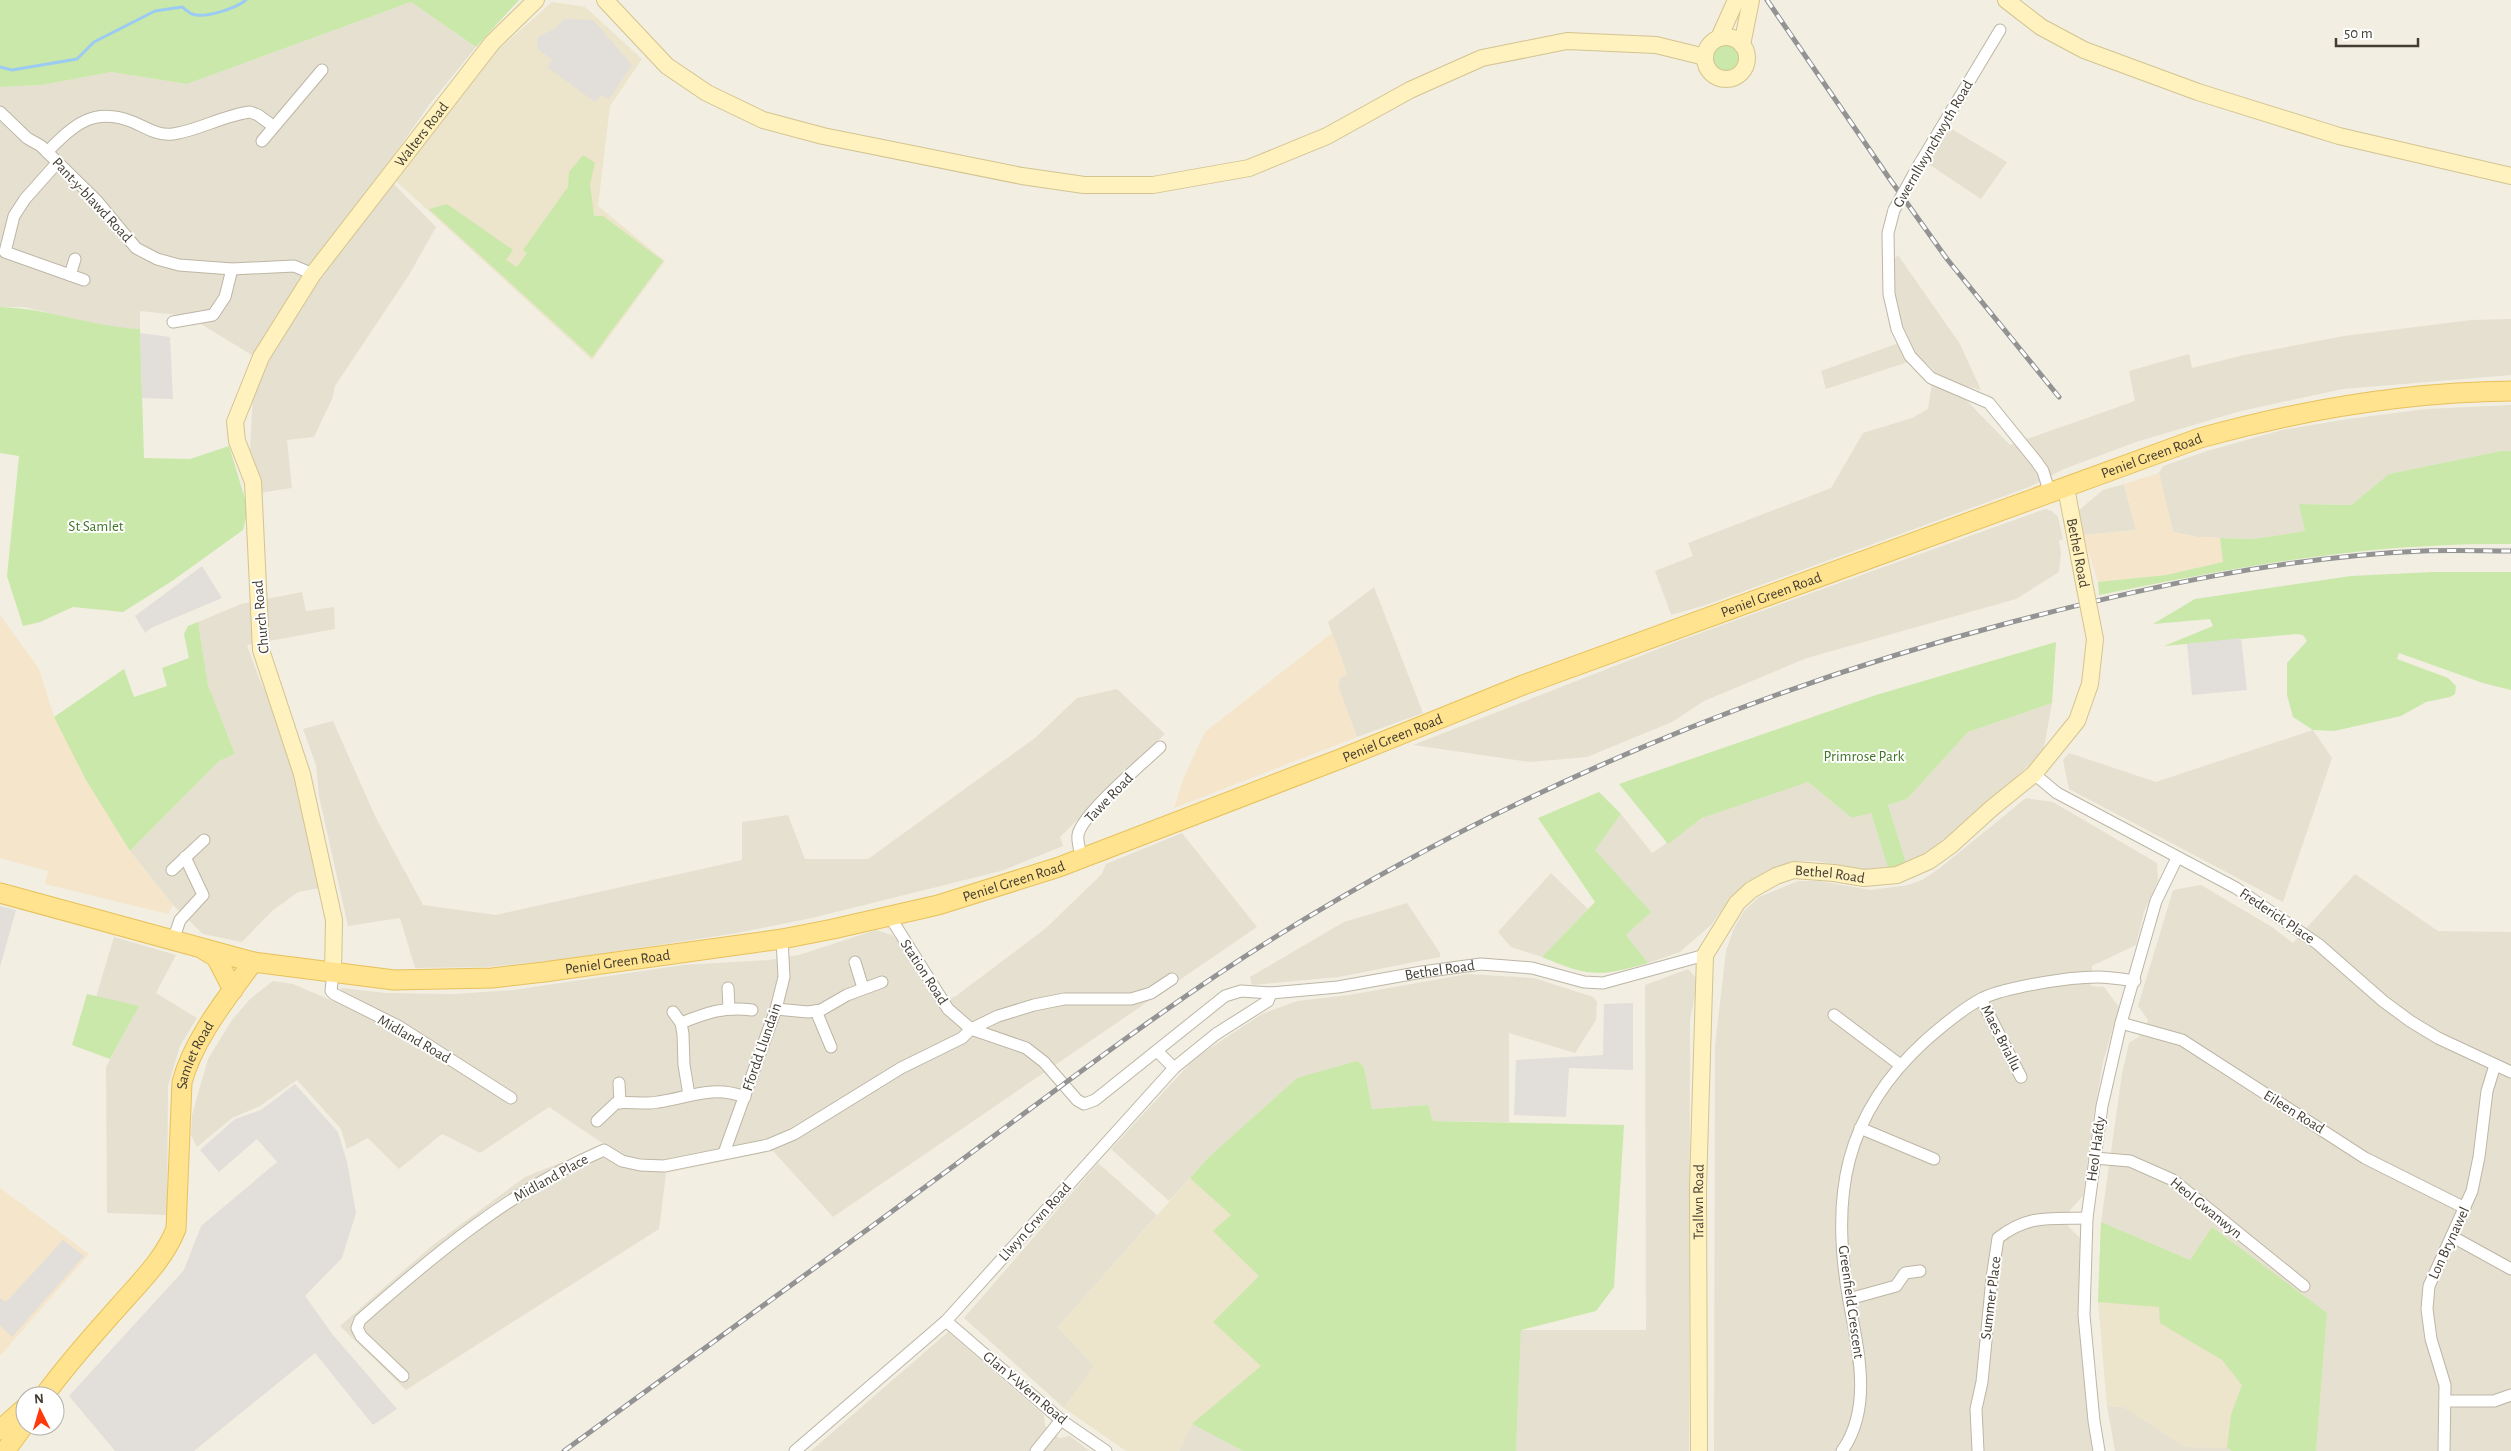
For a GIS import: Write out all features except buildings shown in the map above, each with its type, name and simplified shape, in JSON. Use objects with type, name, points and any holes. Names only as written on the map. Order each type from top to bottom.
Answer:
[{"type":"main road","name":"Peniel Green Road","points":[[253,962],[394,980],[492,978],[782,938],[890,917],[987,890],[1082,858],[1340,759],[1523,685],[2200,438],[2282,417],[2418,396],[2511,391]]},
{"type":"main road","points":[[0,893],[253,962]]},
{"type":"main road","points":[[195,946],[216,957],[233,990]]},
{"type":"main road","name":"Samlet Road","points":[[52,1386],[151,1270],[171,1242],[176,1228],[182,1082],[193,1054],[253,962]]},
{"type":"main road","points":[[0,1430],[15,1417]]},
{"type":"main road","points":[[5,1451],[16,1436]]},
{"type":"street","name":"Walters Road","points":[[313,274],[492,43],[536,0]]},
{"type":"street","points":[[605,0],[667,66],[707,93],[763,120],[822,136],[1022,176],[1084,184],[1153,185],[1249,168],[1327,136],[1410,90],[1482,58],[1567,41],[1656,45],[1705,57]]},
{"type":"street","points":[[1719,38],[1736,0]]},
{"type":"street","points":[[1742,45],[1751,0]]},
{"type":"street","points":[[2006,0],[2040,27],[2084,50],[2198,92],[2339,136],[2511,176]]},
{"type":"street","name":"Gwernllwynchwyth Road","points":[[2000,30],[1894,210],[1888,233],[1889,294],[1897,328],[1910,356],[1931,378],[1989,403],[2058,491]]},
{"type":"street","points":[[1730,37],[1742,45],[1746,51],[1746,64],[1738,75],[1725,79],[1713,75],[1708,70],[1705,57],[1710,44],[1719,38],[1730,37]]},
{"type":"street","points":[[262,141],[322,70]]},
{"type":"street","name":"Pant-y-blawd Road","points":[[0,112],[27,138],[47,152],[96,201],[136,248],[157,259],[179,265],[232,269],[294,266],[313,274]]},
{"type":"street","points":[[47,152],[73,126],[91,118],[112,116],[133,122],[149,131],[171,134],[250,112],[258,114],[273,126]]},
{"type":"street","points":[[56,163],[25,199],[14,216],[6,252],[84,280]]},
{"type":"street","points":[[70,275],[75,259]]},
{"type":"street","points":[[173,322],[213,315],[226,297],[232,269]]},
{"type":"street","name":"Church Road","points":[[313,274],[262,357],[235,422],[237,441],[253,482],[260,650],[302,774],[334,920],[333,973]]},
{"type":"street","name":"Bethel Road","points":[[1271,993],[1338,987],[1422,972],[1482,964],[1532,968],[1584,982],[1603,982],[1705,955],[1737,903],[1751,890],[1764,882],[1794,870],[1834,873],[1864,878],[1896,875],[1912,870],[1950,846],[1992,808],[2034,774],[2077,720],[2090,684],[2095,639],[2085,588],[2058,491]]},
{"type":"street","name":"Tawe Road","points":[[1082,858],[1078,844],[1080,828],[1101,802],[1160,747]]},
{"type":"street","name":"Frederick Place","points":[[2034,774],[2057,793],[2176,858],[2236,888],[2290,922],[2410,1021],[2438,1038],[2511,1072]]},
{"type":"street","points":[[172,870],[204,840]]},
{"type":"street","points":[[173,940],[180,920],[203,895],[185,857]]},
{"type":"street","name":"Heol Hafdy","points":[[2099,1451],[2094,1421],[2084,1315],[2086,1218],[2102,1106],[2121,1024],[2135,981],[2156,901],[2176,858]]},
{"type":"street","name":"Station Road","points":[[890,917],[948,1009],[971,1029],[1026,1048],[1044,1062],[1077,1100],[1084,1104],[1095,1100],[1225,996],[1241,992],[1271,993]]},
{"type":"street","name":"Ffordd Llundain","points":[[724,1153],[776,1009],[784,977],[782,938]]},
{"type":"street","name":"Trallwn Road","points":[[1698,1451],[1698,1187],[1705,955]]},
{"type":"street","points":[[855,962],[863,988]]},
{"type":"street","name":"Midland Road","points":[[333,973],[332,991],[334,994],[398,1026],[511,1098]]},
{"type":"street","name":"Greenfield Crescent","points":[[1842,1451],[1852,1437],[1860,1402],[1860,1355],[1843,1256],[1842,1206],[1846,1168],[1860,1128],[1877,1094],[1899,1064],[1935,1032],[1981,999],[2001,991],[2088,978],[2135,981]]},
{"type":"street","name":"Midland Place","points":[[403,1376],[361,1336],[357,1328],[360,1320],[439,1251],[520,1194],[577,1162],[604,1150],[622,1161],[640,1165],[664,1166],[768,1145],[794,1134],[883,1078],[962,1038],[971,1029],[998,1016],[1057,1001],[1131,999],[1150,993],[1172,979]]},
{"type":"street","points":[[776,1009],[816,1011],[863,988],[882,982]]},
{"type":"street","points":[[728,988],[729,1008]]},
{"type":"street","name":"Llwyn Crwn Road","points":[[795,1451],[946,1321],[1174,1068],[1216,1034],[1268,1002],[1271,993]]},
{"type":"street","name":"Maes Briallu","points":[[1981,999],[2021,1078]]},
{"type":"street","points":[[681,1023],[716,1010],[729,1008],[752,1010]]},
{"type":"street","points":[[816,1011],[831,1047]]},
{"type":"street","points":[[673,1012],[681,1023],[685,1081],[689,1095]]},
{"type":"street","points":[[1834,1014],[1899,1064]]},
{"type":"street","name":"Eileen Road","points":[[2121,1024],[2182,1040],[2365,1158],[2465,1208]]},
{"type":"street","points":[[1157,1051],[1174,1068]]},
{"type":"street","name":"Lon Brynawel","points":[[2444,1451],[2447,1401],[2445,1385],[2431,1339],[2426,1309],[2429,1286],[2453,1237],[2472,1191],[2478,1166],[2487,1091],[2495,1065]]},
{"type":"street","points":[[619,1083],[620,1103]]},
{"type":"street","points":[[597,1121],[608,1109],[620,1103],[657,1103],[689,1095],[721,1091],[745,1097]]},
{"type":"street","points":[[1860,1128],[1934,1159]]},
{"type":"street","name":"Heol Gwanwyn","points":[[2094,1158],[2130,1161],[2173,1180],[2304,1286]]},
{"type":"street","name":"Summer Place","points":[[1978,1451],[1976,1409],[1982,1382],[1992,1278],[1998,1238],[2014,1226],[2035,1220],[2086,1218]]},
{"type":"street","points":[[2453,1237],[2511,1269]]},
{"type":"street","points":[[1849,1299],[1896,1286],[1905,1273],[1920,1271]]},
{"type":"street","name":"Glan Y-Wern Road","points":[[946,1321],[1061,1420],[1106,1451]]},
{"type":"street","points":[[2447,1401],[2494,1401],[2511,1395]]},
{"type":"street","points":[[1036,1451],[1061,1420]]},
{"type":"shaded area","points":[[411,2],[476,47],[429,105],[382,172],[436,227],[409,275],[335,386],[332,399],[314,437],[287,440],[292,488],[259,493],[250,450],[255,357],[188,316],[140,311],[140,329],[113,328],[24,307],[0,307],[0,87],[42,85],[111,72],[187,84]]},
{"type":"shaded area","points":[[552,2],[585,7],[642,59],[610,106],[598,206],[665,261],[592,360],[396,181],[497,51]]},
{"type":"shaded area","points":[[565,19],[593,20],[632,65],[609,99],[601,95],[595,102],[547,67],[552,60],[537,48],[538,37],[554,29]]},
{"type":"shaded area","points":[[1950,128],[2007,162],[1981,199],[1927,163]]},
{"type":"shaded area","points":[[1898,255],[1960,344],[1981,390],[1966,386],[1967,401],[2010,445],[2135,401],[2129,371],[2189,354],[2192,368],[2244,355],[2344,336],[2471,320],[2511,319],[2511,375],[2343,389],[2241,411],[2136,442],[2064,469],[2029,487],[1706,605],[1671,615],[1655,571],[1693,556],[1688,543],[1831,488],[1863,433],[1912,418],[1928,409],[1934,370],[1920,358],[1826,389],[1821,371],[1907,340],[1901,327],[1894,297],[1893,260]]},
{"type":"shaded area","points":[[140,333],[170,337],[173,399],[142,398]]},
{"type":"shaded area","points":[[2511,405],[2511,451],[2501,451],[2389,474],[2351,505],[2300,504],[2305,531],[2254,539],[2198,537],[2173,532],[2159,473],[2163,466],[2207,451],[2282,430],[2426,409]]},
{"type":"shaded area","points":[[2159,473],[2173,532],[2198,537],[2220,538],[2223,562],[2166,575],[2098,582],[2083,535],[2136,530],[2124,484]]},
{"type":"shaded area","points":[[2124,484],[2136,530],[2083,535],[2078,511],[2103,490]]},
{"type":"shaded area","points":[[2045,509],[2052,511],[2058,517],[2063,539],[2059,541],[2061,553],[2059,572],[2016,599],[1807,658],[1704,701],[1672,722],[1587,757],[1530,762],[1413,745],[1681,640]]},
{"type":"shaded area","points":[[202,566],[222,598],[151,628],[145,633],[135,616]]},
{"type":"shaded area","points":[[1374,587],[1423,713],[1357,737],[1338,686],[1340,678],[1347,674],[1328,622]]},
{"type":"shaded area","points":[[302,592],[306,611],[334,607],[335,629],[247,645],[259,678],[285,734],[320,888],[298,892],[272,911],[242,942],[203,934],[173,905],[130,851],[219,761],[235,754],[208,685],[198,622],[241,604]]},
{"type":"shaded area","points":[[0,615],[39,669],[54,717],[130,851],[173,905],[168,914],[45,884],[48,871],[0,858]]},
{"type":"shaded area","points":[[1332,633],[1347,674],[1340,678],[1338,686],[1357,737],[1174,808],[1184,777],[1205,732]]},
{"type":"shaded area","points":[[2241,638],[2247,690],[2192,695],[2187,644]]},
{"type":"shaded area","points":[[1117,689],[1165,734],[1060,837],[1063,846],[1001,871],[812,918],[737,933],[561,960],[487,967],[415,968],[400,918],[348,926],[319,796],[316,765],[303,729],[333,721],[375,816],[423,905],[496,915],[742,860],[742,822],[788,815],[805,859],[868,859],[1035,738],[1077,698]]},
{"type":"shaded area","points":[[2052,703],[2043,753],[1940,845],[1923,857],[1906,863],[1888,805],[1907,799],[1968,732]]},
{"type":"shaded area","points":[[2313,730],[2332,758],[2283,902],[2069,789],[2063,760],[2069,753],[2156,782]]},
{"type":"shaded area","points":[[1808,782],[1852,818],[1871,813],[1888,868],[1869,871],[1817,861],[1794,861],[1774,868],[1734,894],[1711,925],[1680,952],[1648,963],[1626,935],[1651,912],[1595,850],[1621,814],[1652,853],[1704,817]]},
{"type":"shaded area","points":[[2026,798],[2053,802],[2157,863],[2158,881],[2144,912],[2136,945],[2092,966],[2091,986],[2104,987],[2119,1007],[2103,1062],[2083,1196],[2070,1210],[2068,1226],[2080,1238],[2079,1327],[2092,1451],[1714,1451],[1715,1046],[1726,951],[1734,928],[1744,911],[1759,897],[1798,881],[1819,881],[1871,890],[1908,885],[1922,880],[1940,868]]},
{"type":"shaded area","points":[[1182,833],[1257,927],[833,1217],[773,1151],[666,1173],[659,1229],[406,1390],[340,1326],[433,1245],[525,1177],[605,1145],[549,1107],[480,1153],[442,1134],[399,1169],[368,1138],[347,1149],[341,1129],[297,1080],[260,1106],[232,1118],[197,1147],[191,1135],[192,1115],[208,1059],[232,1020],[250,999],[273,981],[293,984],[335,1002],[342,988],[386,993],[454,994],[513,990],[683,965],[769,960],[799,955],[876,930],[892,935],[908,951],[941,1002],[956,996],[1045,929],[1102,874],[1106,864]]},
{"type":"shaded area","points":[[1551,873],[1588,909],[1542,957],[1511,947],[1498,932]]},
{"type":"shaded area","points":[[2355,874],[2438,931],[2511,932],[2511,1451],[2316,1451],[2327,1313],[2212,1227],[2190,1260],[2101,1222],[2122,1074],[2129,1043],[2143,1034],[2148,1020],[2138,1006],[2173,890],[2201,885],[2272,927],[2293,943]]},
{"type":"shaded area","points":[[1407,903],[1440,953],[1440,957],[1339,977],[1252,985],[1250,977],[1344,922]]},
{"type":"shaded area","points":[[0,906],[16,910],[0,967]]},
{"type":"shaded area","points":[[114,937],[176,955],[156,993],[197,1018],[180,1046],[168,1086],[167,1215],[107,1213],[106,1067],[138,1007],[96,997]]},
{"type":"shaded area","points":[[1688,969],[1698,980],[1690,1020],[1689,1451],[1516,1451],[1521,1330],[1646,1330],[1645,985]]},
{"type":"shaded area","points":[[1468,974],[1534,978],[1593,997],[1597,1002],[1596,1020],[1575,1053],[1509,1033],[1509,1122],[1433,1121],[1428,1105],[1372,1109],[1364,1067],[1297,1078],[1209,1157],[1169,1201],[1111,1149],[1195,1058],[1262,1014],[1297,1001],[1349,995]]},
{"type":"shaded area","points":[[1633,1003],[1633,1070],[1569,1068],[1566,1117],[1514,1115],[1516,1060],[1603,1055],[1604,1004]]},
{"type":"shaded area","points":[[1357,1061],[1364,1067],[1372,1109],[1410,1240],[1193,1424],[1179,1451],[1126,1451],[1064,1408],[1094,1366],[1058,1327],[1209,1157],[1297,1078]]},
{"type":"shaded area","points":[[295,1084],[338,1132],[347,1162],[356,1213],[342,1258],[305,1296],[333,1335],[397,1409],[373,1425],[315,1353],[194,1451],[115,1451],[69,1396],[184,1270],[201,1226],[277,1162],[257,1139],[219,1172],[200,1150],[235,1119],[261,1110]]},
{"type":"shaded area","points":[[1098,1163],[1157,1215],[1058,1327],[1094,1366],[1064,1408],[964,1318]]},
{"type":"shaded area","points":[[0,1188],[89,1254],[0,1356]]},
{"type":"shaded area","points":[[2101,1222],[2190,1260],[2212,1227],[2327,1313],[2316,1451],[2232,1451],[2227,1448],[2185,1447],[2124,1407],[2107,1406],[2098,1302]]},
{"type":"shaded area","points":[[63,1240],[84,1256],[12,1337],[0,1325],[0,1298],[6,1302]]},
{"type":"shaded area","points":[[948,1332],[1044,1415],[1045,1426],[1059,1438],[1070,1436],[1090,1451],[811,1451]]},
{"type":"shaded area","points":[[2107,1406],[2124,1407],[2185,1447],[2227,1448],[2232,1451],[2115,1451]]},
{"type":"shaded area","points":[[1192,1424],[1243,1451],[1179,1451]]},
{"type":"green space","points":[[0,0],[519,0],[476,47],[411,2],[187,84],[111,72],[42,85],[0,87]]},
{"type":"green space","points":[[1725,44],[1735,48],[1739,58],[1735,68],[1725,72],[1715,68],[1711,58],[1715,48]]},
{"type":"green space","points":[[583,155],[595,163],[590,184],[594,216],[603,216],[663,261],[592,357],[429,209],[447,204],[513,250],[506,260],[517,267],[527,253],[523,250],[568,187],[569,172]]},
{"type":"green space","name":"St Samlet","points":[[0,307],[18,308],[122,328],[140,329],[144,458],[190,459],[229,446],[248,509],[243,530],[172,581],[123,612],[73,607],[40,622],[23,626],[7,576],[19,456],[0,453]]},
{"type":"green space","points":[[2501,451],[2511,451],[2511,544],[2458,544],[2406,547],[2304,558],[2099,595],[2098,582],[2166,575],[2223,562],[2220,538],[2254,539],[2305,531],[2299,504],[2351,505],[2389,474]]},
{"type":"green space","points":[[2433,572],[2511,572],[2511,690],[2483,683],[2399,653],[2397,659],[2448,678],[2456,686],[2455,694],[2450,697],[2426,702],[2401,716],[2334,731],[2313,730],[2293,717],[2287,695],[2287,663],[2307,641],[2303,635],[2296,634],[2164,646],[2213,626],[2210,619],[2153,624],[2195,599],[2351,576]]},
{"type":"green space","points":[[198,622],[208,685],[235,754],[219,761],[130,851],[86,780],[54,717],[124,669],[134,697],[167,686],[162,668],[189,658],[184,634],[188,626]]},
{"type":"green space","name":"Primrose Park","points":[[2056,642],[2052,703],[1968,732],[1907,799],[1888,805],[1906,863],[1888,868],[1871,813],[1852,818],[1808,782],[1702,818],[1668,844],[1619,784],[1876,695]]},
{"type":"green space","points":[[1599,792],[1621,814],[1595,850],[1651,912],[1626,935],[1648,963],[1605,973],[1583,971],[1542,957],[1595,902],[1538,818]]},
{"type":"green space","points":[[87,994],[139,1006],[110,1059],[72,1045]]},
{"type":"green space","points":[[1357,1061],[1364,1067],[1372,1109],[1428,1105],[1433,1121],[1624,1125],[1614,1287],[1596,1311],[1521,1330],[1516,1451],[1243,1451],[1192,1424],[1261,1366],[1213,1322],[1259,1276],[1213,1231],[1231,1215],[1190,1178],[1209,1157],[1297,1078]]},
{"type":"green space","points":[[2101,1222],[2190,1260],[2212,1227],[2327,1313],[2316,1451],[2232,1451],[2227,1448],[2231,1415],[2242,1385],[2222,1360],[2160,1323],[2159,1307],[2098,1302]]},
{"type":"waterway","points":[[0,67],[12,70],[77,59],[94,42],[155,11],[182,7],[192,14],[205,15],[228,9],[246,0]]},
{"type":"railway","points":[[1767,0],[1947,259],[2059,397]]},
{"type":"railway","points":[[564,1451],[1194,990],[1277,936],[1364,885],[1452,837],[1542,792],[1633,751],[1726,714],[1820,680],[1915,649],[2062,609],[2216,576],[2319,560],[2423,551],[2511,551]]}]
